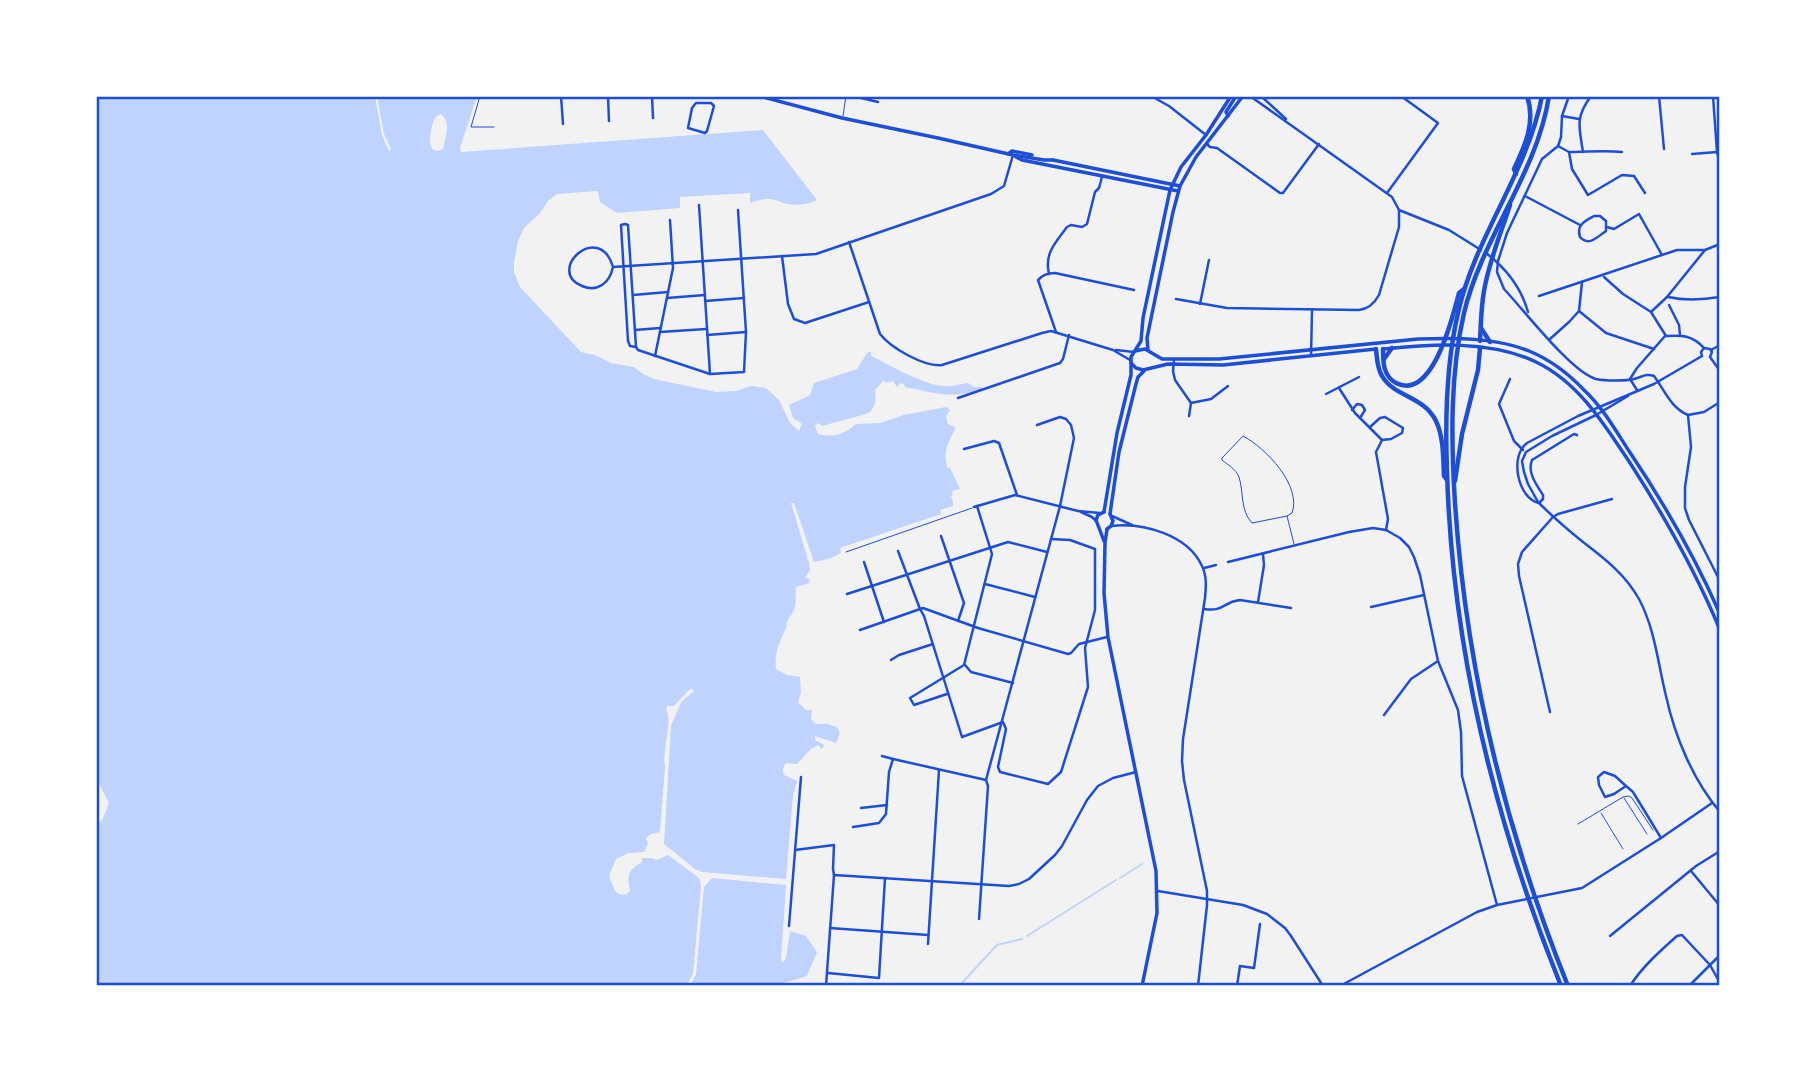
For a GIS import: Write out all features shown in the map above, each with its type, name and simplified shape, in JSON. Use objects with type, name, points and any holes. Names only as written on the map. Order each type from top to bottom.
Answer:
[{"type":"highway","points":[[1516,174],[1514,169],[1529,130],[1531,113],[1527,96]]},
{"type":"highway","points":[[1542,96],[1533,133],[1464,288],[1449,365],[1447,481],[1455,580],[1478,715],[1507,831],[1561,986]]},
{"type":"highway","points":[[1549,96],[1536,142],[1480,263],[1466,305],[1457,350],[1454,488],[1468,631],[1489,734],[1525,866],[1569,986]]},
{"type":"highway","points":[[1480,341],[1484,288],[1510,201]]},
{"type":"highway","points":[[1383,346],[1383,360],[1388,375],[1397,383],[1409,385],[1423,377],[1439,356],[1464,288]]},
{"type":"highway","points":[[1480,324],[1490,342]]},
{"type":"highway","points":[[1383,360],[1392,348]]},
{"type":"highway","points":[[1454,488],[1480,348]]},
{"type":"highway","points":[[1375,349],[1385,380],[1422,404],[1434,417],[1440,430],[1444,476],[1447,481]]},
{"type":"main road","points":[[759,96],[1022,160],[1159,188],[1179,189]]},
{"type":"main road","points":[[1228,116],[1226,112],[1236,96]]},
{"type":"main road","points":[[1142,986],[1157,913],[1158,891],[1108,637],[1104,593],[1105,543],[1113,521],[1111,515],[1121,443],[1136,384],[1138,377],[1153,361],[1147,338],[1179,189],[1196,157],[1243,96]]},
{"type":"main road","points":[[1105,543],[1097,517],[1102,513],[1131,375],[1131,362],[1141,341],[1143,318],[1170,190],[1181,167],[1206,135],[1229,97]]},
{"type":"main road","points":[[1206,135],[1212,139]]},
{"type":"main road","points":[[1010,155],[1012,151],[1172,184],[1179,189]]},
{"type":"main road","points":[[1159,188],[1168,198]]},
{"type":"main road","points":[[1135,352],[1143,349],[1160,358],[1174,361],[1223,365],[1375,349],[1436,339],[1490,342],[1528,351],[1553,364],[1578,384],[1599,407],[1680,533],[1720,614]]},
{"type":"main road","points":[[1480,341],[1480,348]]},
{"type":"main road","points":[[1383,346],[1468,346],[1504,351],[1548,368],[1566,382],[1596,415],[1674,534],[1720,630]]},
{"type":"main road","points":[[1131,362],[1138,370],[1174,361],[1311,349],[1375,349]]},
{"type":"main road","points":[[1102,513],[1111,515]]},
{"type":"main road","points":[[1097,524],[1102,528],[1109,527]]},
{"type":"street","points":[[561,96],[563,124]]},
{"type":"street","points":[[607,96],[609,121]]},
{"type":"street","points":[[652,96],[653,118]]},
{"type":"street","points":[[853,96],[878,102]]},
{"type":"street","points":[[1151,96],[1169,106],[1206,135]]},
{"type":"street","points":[[1176,299],[1227,308],[1312,311],[1368,308],[1379,295],[1399,227],[1399,210],[1392,197],[1250,96]]},
{"type":"street","points":[[1261,96],[1288,122]]},
{"type":"street","points":[[1387,193],[1438,123],[1401,96]]},
{"type":"street","points":[[1569,96],[1562,116],[1558,146],[1542,159],[1507,233],[1497,261],[1501,285],[1570,361],[1591,377],[1606,380],[1630,379],[1648,374],[1654,376],[1674,406],[1688,415],[1704,412],[1720,402]]},
{"type":"street","points":[[1583,152],[1579,119],[1591,96]]},
{"type":"street","points":[[1659,96],[1664,149]]},
{"type":"street","points":[[1713,96],[1720,164]]},
{"type":"street","points":[[705,100],[714,106],[707,131],[688,128],[692,108],[696,103],[705,100]]},
{"type":"street","points":[[1562,116],[1579,119]]},
{"type":"street","points":[[1207,144],[1277,192],[1283,192],[1319,144]]},
{"type":"street","points":[[1558,146],[1569,152],[1622,152]]},
{"type":"street","points":[[1569,152],[1572,169],[1588,195],[1622,174],[1634,176],[1645,193]]},
{"type":"street","points":[[1692,154],[1717,152]]},
{"type":"street","points":[[613,267],[816,254],[991,194],[1004,186],[1010,155]]},
{"type":"street","points":[[1049,274],[1049,254],[1068,227],[1071,225],[1082,228],[1087,224],[1095,192],[1100,188],[1102,177]]},
{"type":"street","points":[[1525,196],[1580,225]]},
{"type":"street","points":[[699,205],[710,374]]},
{"type":"street","points":[[636,347],[628,225],[625,224],[621,225],[630,346],[710,374],[744,372],[746,332],[738,210]]},
{"type":"street","points":[[1399,210],[1466,240],[1503,267],[1519,288],[1528,315]]},
{"type":"street","points":[[1607,227],[1614,229],[1639,214],[1662,255]]},
{"type":"street","points":[[1597,216],[1604,219],[1607,227],[1606,231],[1587,242],[1580,237],[1580,225],[1597,216]]},
{"type":"street","points":[[655,356],[673,263],[670,220]]},
{"type":"street","points":[[849,242],[878,330],[884,339],[923,363],[932,366],[944,365],[1042,333],[1056,332],[1113,350],[1135,352]]},
{"type":"street","points":[[1539,296],[1662,255],[1681,250],[1705,250],[1720,244]]},
{"type":"street","points":[[589,248],[600,249],[610,257],[613,267],[605,284],[594,288],[575,282],[570,272],[574,256],[589,248]]},
{"type":"street","points":[[1651,312],[1705,250]]},
{"type":"street","points":[[782,256],[788,304],[794,319],[805,323],[869,302]]},
{"type":"street","points":[[1200,304],[1209,260]]},
{"type":"street","points":[[1056,332],[1038,281],[1042,276],[1049,274],[1134,290]]},
{"type":"street","points":[[1602,275],[1623,294],[1651,312],[1666,336]]},
{"type":"street","points":[[1550,339],[1578,311],[1581,282]]},
{"type":"street","points":[[633,295],[668,292]]},
{"type":"street","points":[[667,298],[705,295]]},
{"type":"street","points":[[1667,296],[1696,300],[1720,297]]},
{"type":"street","points":[[705,301],[744,298]]},
{"type":"street","points":[[1669,304],[1679,325],[1680,335]]},
{"type":"street","points":[[1311,356],[1312,311]]},
{"type":"street","points":[[1578,311],[1606,333],[1654,349]]},
{"type":"street","points":[[635,330],[707,329]]},
{"type":"street","points":[[708,335],[746,332]]},
{"type":"street","points":[[958,398],[1060,363],[1069,335]]},
{"type":"street","points":[[1630,379],[1666,336],[1680,335],[1695,339],[1704,348],[1711,350]]},
{"type":"street","points":[[1711,350],[1720,345]]},
{"type":"street","points":[[1702,356],[1704,348]]},
{"type":"street","points":[[1113,350],[1131,362]]},
{"type":"street","points":[[1711,350],[1710,357],[1720,371]]},
{"type":"street","points":[[1539,503],[1534,503],[1522,487],[1516,459],[1521,448],[1548,431],[1658,382],[1702,356],[1710,357]]},
{"type":"street","points":[[1174,361],[1175,380],[1191,403],[1189,416]]},
{"type":"street","points":[[1326,394],[1359,377]]},
{"type":"street","points":[[1510,379],[1499,404],[1514,441],[1526,452]]},
{"type":"street","points":[[1630,379],[1637,390]]},
{"type":"street","points":[[1191,403],[1211,399],[1228,386]]},
{"type":"street","points":[[1339,388],[1352,410],[1382,440]]},
{"type":"street","points":[[1637,390],[1602,412],[1526,452],[1522,461],[1524,472],[1539,503],[1617,569],[1638,597],[1649,622],[1675,728],[1692,768],[1720,812]]},
{"type":"street","points":[[1352,410],[1357,404],[1362,405],[1365,410],[1360,418]]},
{"type":"street","points":[[1688,415],[1691,447],[1685,508],[1720,581]]},
{"type":"street","points":[[979,919],[988,786],[986,780],[1051,539],[1074,439],[1072,428],[1066,419],[1060,417],[1037,425]]},
{"type":"street","points":[[1370,428],[1380,418],[1385,417],[1403,428],[1402,433],[1382,440]]},
{"type":"street","points":[[1548,431],[1557,444]]},
{"type":"street","points":[[1539,503],[1543,495],[1531,473],[1530,464],[1557,444],[1574,434],[1577,435]]},
{"type":"street","points":[[1382,440],[1376,452],[1388,519],[1386,530]]},
{"type":"street","points":[[964,449],[999,443],[1017,495]]},
{"type":"street","points":[[948,694],[914,705],[911,698],[964,665],[992,560],[976,507],[1017,495],[1078,511],[1092,517],[1097,524]]},
{"type":"street","points":[[1550,712],[1518,569],[1522,552],[1558,514],[1612,499]]},
{"type":"street","points":[[1078,511],[1102,513]]},
{"type":"street","points":[[1111,515],[1135,526]]},
{"type":"street","points":[[1109,527],[1123,524],[1135,526],[1178,540],[1190,548],[1204,568],[1204,609],[1183,739],[1182,761],[1207,899],[1198,986]]},
{"type":"street","points":[[1228,562],[1373,528],[1386,530],[1409,547],[1416,563],[1438,661],[1458,710],[1462,776],[1497,905]]},
{"type":"street","points":[[941,536],[964,604],[958,621]]},
{"type":"street","points":[[1003,722],[1006,729],[998,767],[1000,772],[1048,784],[1061,772],[1088,687],[1085,648],[1095,610],[1095,549],[1070,540],[1051,539]]},
{"type":"street","points":[[847,594],[1008,542],[1047,552]]},
{"type":"street","points":[[898,551],[924,616],[962,737],[1003,722]]},
{"type":"street","points":[[1258,603],[1264,565],[1262,554]]},
{"type":"street","points":[[864,562],[884,622]]},
{"type":"street","points":[[1204,568],[1216,565]]},
{"type":"street","points":[[985,584],[1035,597]]},
{"type":"street","points":[[1371,607],[1424,595]]},
{"type":"street","points":[[1204,609],[1219,610],[1235,600],[1291,608]]},
{"type":"street","points":[[860,629],[923,608],[1068,654],[1079,644],[1108,637]]},
{"type":"street","points":[[891,660],[933,644]]},
{"type":"street","points":[[1384,715],[1411,679],[1438,661]]},
{"type":"street","points":[[964,665],[971,672],[1013,683]]},
{"type":"street","points":[[882,756],[986,780]]},
{"type":"street","points":[[853,827],[879,823],[886,814],[889,772],[893,759]]},
{"type":"street","points":[[928,944],[939,770]]},
{"type":"street","points":[[834,875],[1013,886],[1029,879],[1055,855],[1094,790],[1108,780],[1136,772]]},
{"type":"street","points":[[1626,786],[1605,797],[1598,777],[1604,772],[1610,773],[1626,786],[1633,792],[1661,838]]},
{"type":"street","points":[[789,926],[801,777]]},
{"type":"street","points":[[1340,986],[1470,915],[1497,905],[1582,888],[1712,803]]},
{"type":"street","points":[[861,808],[887,805]]},
{"type":"street","points":[[795,850],[834,845],[825,986]]},
{"type":"street","points":[[1610,936],[1720,851]]},
{"type":"street","points":[[1691,871],[1720,906]]},
{"type":"street","points":[[827,973],[879,978],[886,878]]},
{"type":"street","points":[[1158,891],[1249,907],[1267,914],[1291,936],[1323,986]]},
{"type":"street","points":[[1237,986],[1240,966],[1254,968],[1261,924]]},
{"type":"street","points":[[830,928],[928,935]]},
{"type":"street","points":[[1630,986],[1649,962],[1677,936],[1682,935],[1710,965],[1720,983]]},
{"type":"street","points":[[1689,986],[1720,955]]},
{"type":"lane","points":[[480,96],[471,127],[494,127]]},
{"type":"lane","points":[[842,118],[846,96]]},
{"type":"lane","points":[[1243,436],[1264,452],[1286,478],[1294,504],[1292,513],[1287,516],[1252,523],[1248,518],[1243,507],[1238,475],[1222,458],[1243,436]]},
{"type":"lane","points":[[846,552],[976,507]]},
{"type":"lane","points":[[1287,516],[1294,546]]},
{"type":"lane","points":[[1578,824],[1629,796],[1653,830]]},
{"type":"lane","points":[[1624,798],[1647,834]]},
{"type":"lane","points":[[1601,813],[1623,849]]},
{"type":"water","points":[[96,96],[375,96],[382,135],[389,151],[391,149],[384,134],[377,96],[477,96],[461,152],[763,130],[817,200],[801,204],[767,199],[750,203],[750,193],[680,197],[680,208],[617,213],[600,202],[596,191],[557,194],[524,228],[518,241],[514,272],[520,287],[581,352],[611,363],[634,367],[654,379],[716,392],[736,391],[751,386],[766,388],[779,400],[790,423],[799,431],[802,424],[793,418],[789,405],[810,395],[814,383],[857,369],[868,352],[871,352],[871,356],[928,383],[948,386],[968,383],[982,389],[961,394],[943,394],[905,387],[900,383],[897,387],[893,381],[886,383],[884,380],[875,390],[875,403],[869,413],[822,426],[818,423],[815,426],[818,434],[834,435],[843,433],[856,424],[880,423],[904,415],[946,407],[950,410],[946,416],[948,424],[955,427],[947,447],[947,467],[960,489],[952,491],[953,506],[940,510],[941,514],[840,548],[841,553],[814,562],[794,503],[791,503],[809,563],[810,570],[805,578],[810,579],[809,583],[796,587],[795,607],[778,649],[776,669],[787,675],[800,677],[801,693],[798,702],[806,710],[812,710],[811,719],[816,724],[837,727],[840,733],[836,743],[815,736],[815,740],[824,745],[822,749],[818,745],[797,764],[786,763],[784,767],[784,775],[797,781],[793,795],[786,879],[702,872],[664,844],[671,726],[681,702],[694,691],[689,690],[674,706],[666,708],[668,722],[660,832],[646,838],[648,844],[644,852],[629,853],[616,859],[609,876],[615,891],[626,895],[630,891],[629,874],[642,862],[642,858],[657,860],[668,855],[699,878],[701,886],[693,974],[686,986],[96,986],[96,831],[109,803],[96,778]],"holes":[[[441,114],[447,130],[443,149],[437,151],[432,149],[431,144],[432,125],[437,116]]]},
{"type":"water","points":[[712,878],[786,885],[781,960],[783,963],[786,958],[790,931],[806,936],[817,952],[807,976],[774,986],[690,986],[696,974],[704,887]]},
{"type":"waterway","points":[[1120,878],[1142,864]]},
{"type":"waterway","points":[[1027,936],[1116,880]]},
{"type":"waterway","points":[[953,986],[960,985],[997,945],[1022,939]]}]
